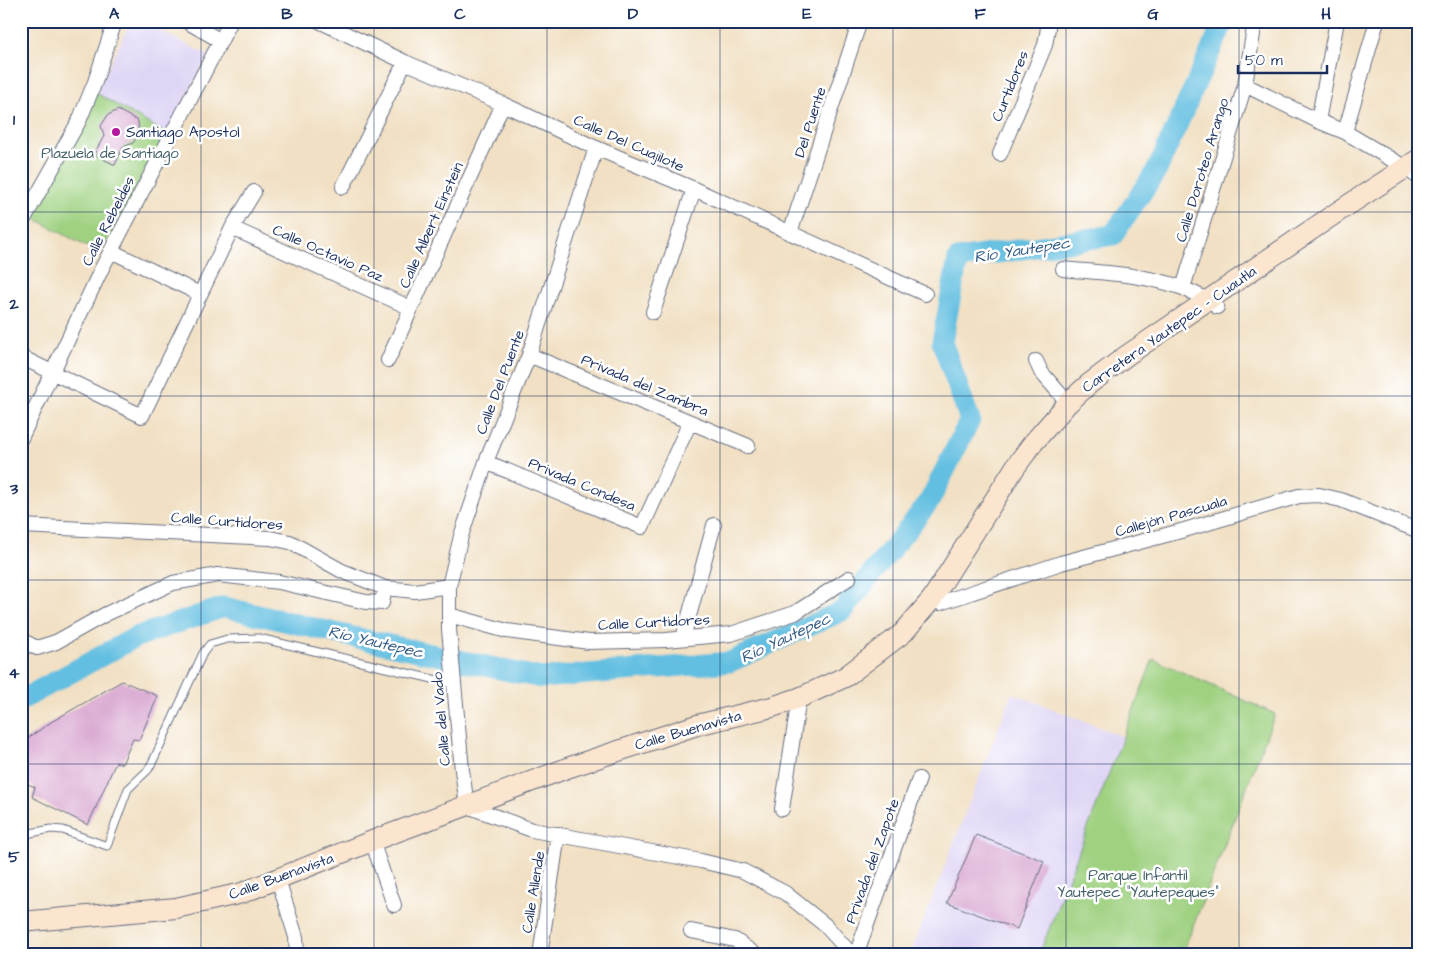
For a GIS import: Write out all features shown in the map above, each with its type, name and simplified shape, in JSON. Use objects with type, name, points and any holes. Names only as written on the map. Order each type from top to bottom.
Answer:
[{"type":"main road","name":"Carretera Yautepec - Cuautla","points":[[846,681],[903,633],[936,601],[1016,466],[1073,410],[1092,387],[1126,356],[1212,304],[1342,214],[1414,169]]},
{"type":"main road","name":"Carretera Yautepec - Cuautla","points":[[1036,445],[1068,402],[1092,387]]},
{"type":"main road","name":"Calle Buenavista","points":[[21,922],[176,908],[242,892],[530,782],[572,774],[799,703],[846,681]]},
{"type":"street","points":[[186,21],[221,41]]},
{"type":"street","name":"Calle Rebeldes","points":[[21,438],[111,251],[231,21]]},
{"type":"street","name":"Calle Del Cuajilote","points":[[319,21],[405,62],[503,104],[596,148],[694,189],[925,294]]},
{"type":"street","name":"Del Puente","points":[[790,233],[860,21]]},
{"type":"street","name":"Calle Doroteo Arango","points":[[1183,288],[1245,85],[1255,21]]},
{"type":"street","points":[[1318,121],[1337,21]]},
{"type":"street","points":[[1345,132],[1377,21]]},
{"type":"street","points":[[21,224],[79,121],[95,82],[113,22]]},
{"type":"street","name":"Curtidores","points":[[1000,154],[1044,45],[1047,25]]},
{"type":"street","points":[[343,187],[405,62]]},
{"type":"street","points":[[1245,85],[1318,121],[1345,132],[1414,169]]},
{"type":"street","name":"Calle Albert Einstein","points":[[388,360],[503,104]]},
{"type":"street","name":"Calle Del Puente","points":[[449,629],[449,586],[461,536],[486,462],[529,355],[596,148]]},
{"type":"street","points":[[653,312],[694,189]]},
{"type":"street","points":[[21,357],[142,416],[232,228],[254,192]]},
{"type":"street","name":"Calle Octavio Paz","points":[[232,228],[411,308]]},
{"type":"street","points":[[111,251],[200,294]]},
{"type":"street","points":[[1062,269],[1162,280],[1183,288],[1212,304]]},
{"type":"street","name":"Privada del Zambra","points":[[529,355],[748,446]]},
{"type":"street","points":[[1036,360],[1041,372],[1068,402]]},
{"type":"street","name":"Privada Condesa","points":[[486,462],[642,526],[690,422]]},
{"type":"street","name":"Callejón Pascuala","points":[[936,601],[1061,563],[1181,532],[1299,496],[1319,495],[1341,500],[1419,531]]},
{"type":"street","points":[[683,638],[714,525]]},
{"type":"street","name":"Calle Curtidores","points":[[21,526],[270,538],[290,542],[342,571],[385,588],[415,591],[449,586]]},
{"type":"street","points":[[21,640],[37,648],[56,642],[106,614],[173,583],[218,575],[279,582],[366,602],[382,603],[385,588]]},
{"type":"street","name":"Calle Curtidores","points":[[449,615],[507,632],[589,642],[666,640],[731,634],[796,613],[849,578]]},
{"type":"street","name":"Calle del Vado","points":[[449,629],[467,806]]},
{"type":"street","points":[[782,809],[799,703]]},
{"type":"street","name":"Privada del Zapote","points":[[856,955],[919,779]]},
{"type":"street","points":[[467,806],[532,830],[701,861],[744,871],[785,892],[825,926],[852,955]]},
{"type":"street","name":"Calle Allende","points":[[540,955],[558,834]]},
{"type":"street","points":[[372,841],[394,905]]},
{"type":"street","points":[[278,879],[296,937],[297,955]]},
{"type":"street","points":[[691,931],[735,940],[756,955]]},
{"type":"lane","points":[[21,835],[51,829],[63,830],[107,846],[128,789],[148,770],[203,653],[210,644],[226,639],[259,638],[454,684]]},
{"type":"shaded area","points":[[131,21],[140,21],[208,55],[167,134],[96,93]]},
{"type":"shaded area","points":[[1012,693],[1124,737],[1039,955],[910,955]]},
{"type":"green space","name":"Plazuela de Santiago","points":[[96,93],[167,134],[100,254],[32,217]]},
{"type":"green space","name":"Parque Infantil Yautepec \"Yautepeques\"","points":[[1153,659],[1275,714],[1182,955],[1039,955]]},
{"type":"building","points":[[118,110],[138,121],[139,134],[133,143],[123,147],[115,165],[94,154],[104,136],[101,126],[108,115]]},
{"type":"building","points":[[122,681],[158,696],[139,740],[133,739],[122,764],[116,762],[88,825],[32,797],[35,787],[21,781],[21,743],[51,722]]},
{"type":"building","points":[[976,835],[1044,861],[1017,929],[947,903]]},
{"type":"waterway","name":"Río Yautepec","points":[[21,700],[136,637],[224,607],[541,678],[730,662],[842,611],[929,502],[970,420],[942,342],[958,259],[1113,235],[1157,170],[1224,21]]},
{"type":"place","name":"Santiago Apostol","points":[[116,132]]}]
